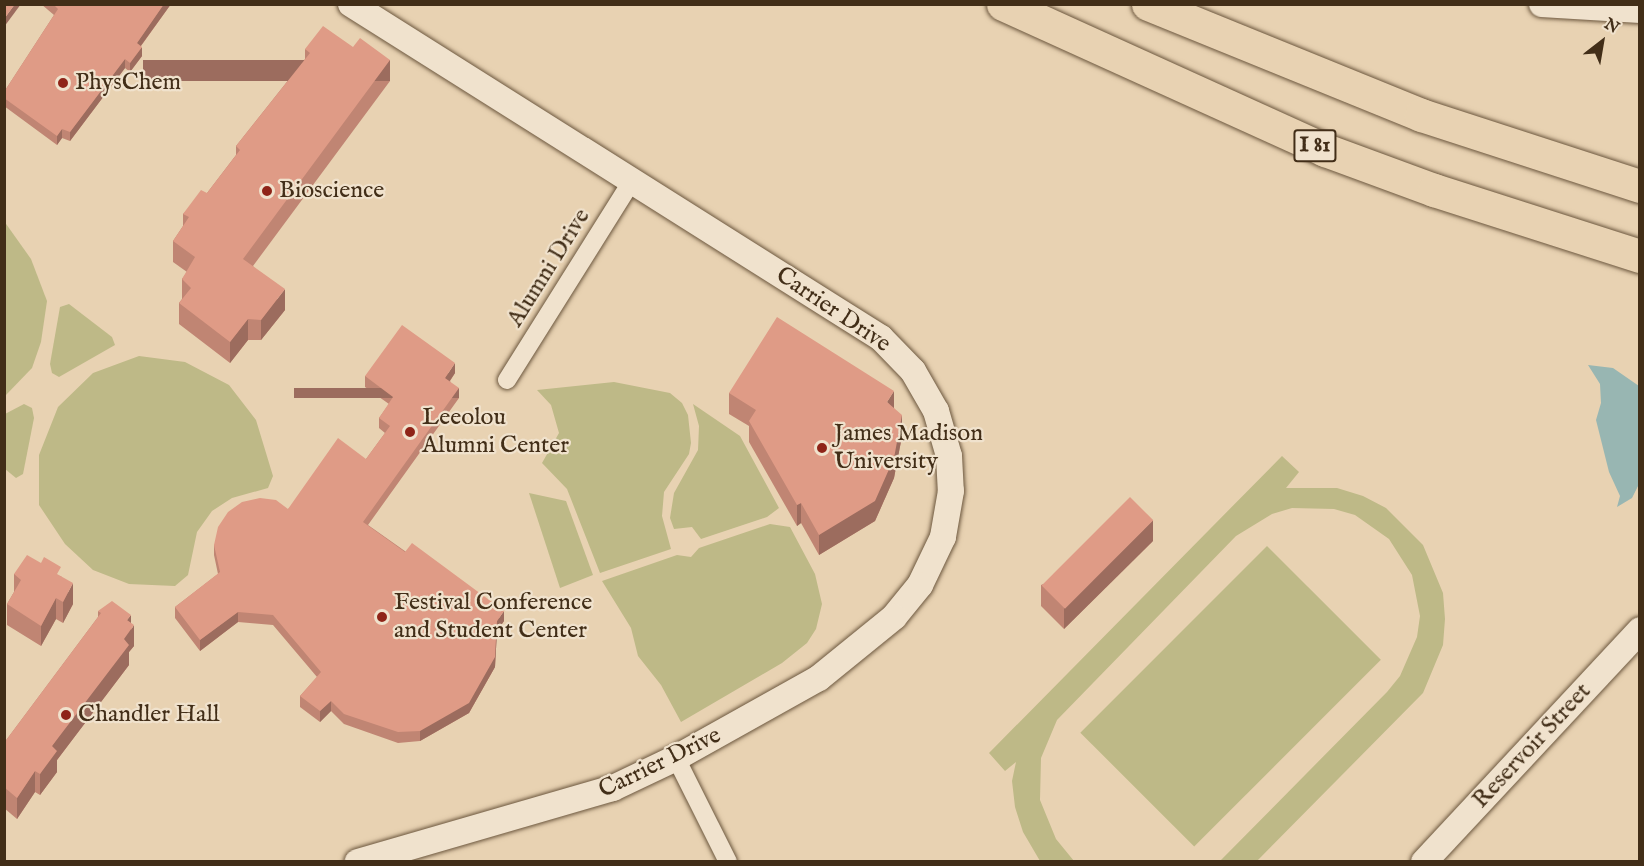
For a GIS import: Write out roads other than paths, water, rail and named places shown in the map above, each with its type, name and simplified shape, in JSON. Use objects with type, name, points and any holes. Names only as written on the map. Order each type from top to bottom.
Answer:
[{"type":"highway","name":"I 81","points":[[1004,4],[1325,150],[1434,190],[1640,256]]},
{"type":"highway","points":[[1148,4],[1421,115],[1640,186]]},
{"type":"street","name":"Carrier Drive","points":[[351,4],[631,182],[868,327],[890,345],[926,391],[940,423],[950,462],[950,503],[943,537],[927,574],[902,608],[819,678],[676,758],[583,800],[358,861]]},
{"type":"street","points":[[1542,4],[1640,10]]},
{"type":"street","name":"Alumni Drive","points":[[507,380],[631,182]]},
{"type":"street","name":"Reservoir Street","points":[[1424,861],[1640,630]]},
{"type":"street","points":[[676,758],[728,861]]},
{"type":"water","points":[[1588,365],[1613,368],[1639,386],[1639,484],[1632,498],[1617,507],[1620,496],[1609,472],[1596,420],[1601,403],[1600,384]]},
{"type":"place","name":"PhysChem","points":[[63,83]]},
{"type":"place","name":"Bioscience","points":[[267,191]]},
{"type":"place","name":"Leeolou Alumni Center","points":[[410,432]]},
{"type":"place","name":"James Madison University","points":[[822,448]]},
{"type":"place","name":"Festival Conference and Student Center","points":[[382,617]]},
{"type":"place","name":"Chandler Hall","points":[[66,715]]}]
